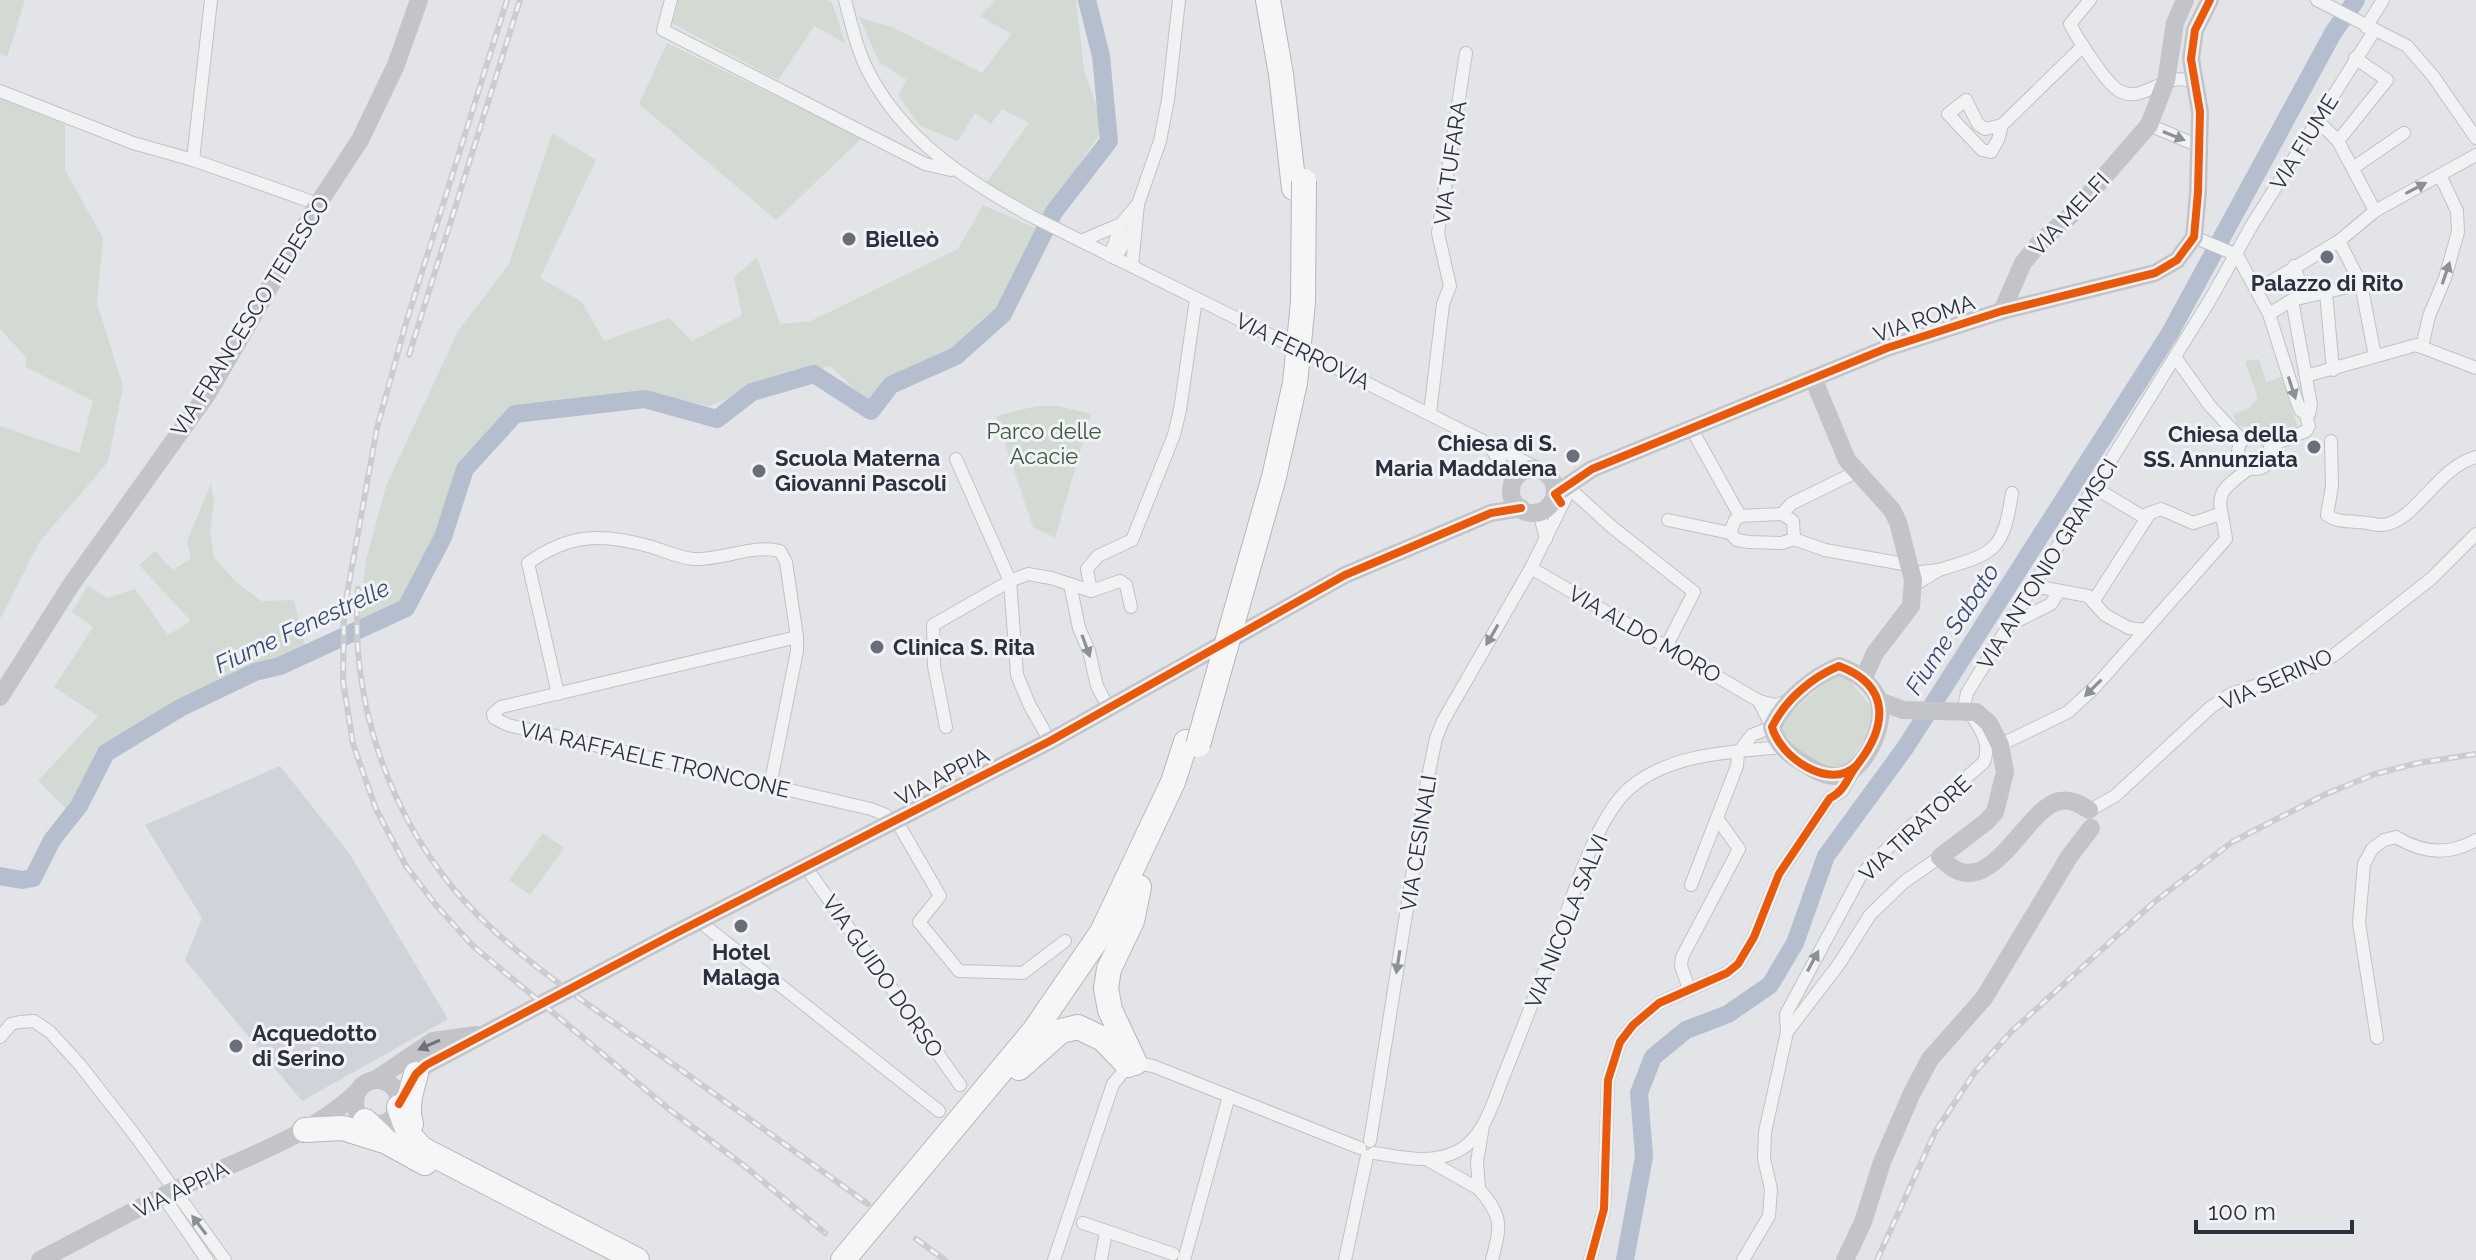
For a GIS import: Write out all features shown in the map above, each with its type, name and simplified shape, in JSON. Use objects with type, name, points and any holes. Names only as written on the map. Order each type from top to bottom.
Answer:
[{"type":"highway","points":[[1268,0],[1299,184]]},
{"type":"highway","points":[[858,1259],[1019,1068],[1103,952],[1139,887],[1182,788],[1277,411],[1293,292],[1299,184],[1296,95],[1280,0]]},
{"type":"highway","points":[[858,1259],[1025,1042],[1102,932],[1192,743]]},
{"type":"highway","points":[[1126,1070],[1106,988],[1109,969],[1132,921],[1139,887]]},
{"type":"highway","points":[[1019,1068],[1065,1029],[1085,1028],[1103,1039],[1111,1054],[1126,1070]]},
{"type":"highway","points":[[416,1074],[410,1093],[410,1121],[420,1139],[435,1154]]},
{"type":"highway","points":[[399,1105],[412,1140],[422,1149],[637,1260]]},
{"type":"highway","points":[[364,1120],[395,1146]]},
{"type":"highway","points":[[314,1124],[343,1128],[395,1146],[593,1257]]},
{"type":"street","points":[[193,160],[211,0]]},
{"type":"street","name":"VIA FRANCESCO TEDESCO","points":[[0,697],[71,585],[208,393],[318,204],[360,140],[396,65],[419,0]]},
{"type":"street","points":[[671,0],[663,30],[925,164],[958,171]]},
{"type":"street","name":"VIA FERROVIA","points":[[845,0],[867,71],[892,108],[927,148],[976,185],[1112,257],[1544,472]]},
{"type":"street","points":[[1132,266],[1138,204],[1160,141],[1168,100],[1179,0]]},
{"type":"street","points":[[2090,0],[2070,24],[2083,46],[2118,90],[2134,95],[2175,78],[2187,79],[2195,84]]},
{"type":"street","name":"VIA MELFI","points":[[2002,311],[2023,263],[2041,241],[2071,215],[2149,125],[2166,81],[2175,23],[2185,0]]},
{"type":"street","points":[[2210,0],[2195,30],[2192,44],[2200,112],[2202,240],[2234,253],[2257,290],[2269,314],[2297,402],[2309,426],[2306,431],[2270,446]]},
{"type":"street","name":"VIA FIUME","points":[[2234,253],[2355,58],[2367,27],[2383,0]]},
{"type":"street","points":[[2320,2],[2396,39],[2415,54],[2476,138]]},
{"type":"street","points":[[2002,125],[1985,129],[1978,124],[1966,100],[1948,114],[1982,150],[1991,152],[2002,125],[2083,46]]},
{"type":"street","name":"VIA TUFARA","points":[[1430,413],[1443,304],[1450,286],[1438,233],[1466,53]]},
{"type":"street","points":[[2338,141],[2387,80],[2355,58]]},
{"type":"street","points":[[0,91],[133,143],[193,160],[318,204]]},
{"type":"street","points":[[2317,120],[2338,141],[2375,211]]},
{"type":"street","points":[[2149,125],[2199,146]]},
{"type":"street","points":[[2353,168],[2404,133]]},
{"type":"street","points":[[2257,290],[2339,241],[2375,211],[2476,155]]},
{"type":"street","points":[[2422,347],[2429,316],[2445,278],[2458,232],[2457,211],[2440,175]]},
{"type":"street","points":[[1112,257],[1121,224],[1138,204]]},
{"type":"street","points":[[1112,257],[1137,221]]},
{"type":"street","points":[[1081,241],[1121,224]]},
{"type":"street","name":"VIA ROMA","points":[[1512,485],[1528,469],[1544,472],[1571,486],[1691,428],[1887,348],[2002,311],[2155,273],[2202,240]]},
{"type":"street","points":[[2339,241],[2361,284],[2375,356]]},
{"type":"street","name":"VIA ANTONIO GRAMSCI","points":[[1961,711],[1967,693],[2175,357],[2234,253]]},
{"type":"street","points":[[2294,266],[2311,405],[2306,415]]},
{"type":"street","points":[[2269,314],[2298,298],[2361,284]]},
{"type":"street","points":[[2326,293],[2333,370]]},
{"type":"street","points":[[1091,591],[1087,569],[1098,556],[1132,540],[1174,435],[1196,299]]},
{"type":"street","points":[[2306,376],[2416,345],[2476,368]]},
{"type":"street","points":[[2175,357],[2210,406],[2242,440]]},
{"type":"street","points":[[1813,378],[1847,460],[1892,510],[1911,574],[1911,606],[1868,664],[1863,679]]},
{"type":"street","points":[[1691,428],[1740,516]]},
{"type":"street","points":[[2000,745],[2068,712],[2175,600],[2226,539],[2218,502],[2221,492],[2250,468],[2265,465],[2271,456],[2268,441],[2258,435],[2242,440]]},
{"type":"street","points":[[2242,440],[2238,456],[2250,468]]},
{"type":"street","points":[[1487,441],[1512,485],[1512,497],[1530,510],[1546,539]]},
{"type":"street","points":[[2331,441],[2332,486],[2327,515],[2335,521],[2383,525],[2399,518],[2412,509],[2446,472],[2461,461],[2476,457]]},
{"type":"street","points":[[956,459],[1010,581],[1017,675],[1050,741]]},
{"type":"street","points":[[1544,472],[1554,484],[1571,486],[1612,527],[1694,592],[1666,647]]},
{"type":"street","points":[[1782,514],[1791,504],[1856,472]]},
{"type":"street","name":"VIA APPIA","points":[[1491,513],[1512,485]]},
{"type":"street","points":[[1530,510],[1550,505],[1571,486]]},
{"type":"street","name":"VIA CESINALI","points":[[1345,1260],[1368,1150],[1436,738],[1531,568],[1571,486]]},
{"type":"street","points":[[2095,488],[2142,516],[2161,509],[2193,523],[2220,514]]},
{"type":"street","points":[[1668,520],[1730,533],[1737,540],[1749,542],[1782,543],[1794,539],[1911,574],[1939,570],[1981,557],[1994,548],[2007,525],[2012,493]]},
{"type":"street","name":"VIA APPIA","points":[[49,1258],[168,1194],[314,1124],[337,1117],[372,1124],[386,1122],[392,1118],[416,1074],[426,1065],[1050,741],[1345,575],[1491,513],[1530,510]]},
{"type":"street","points":[[2093,602],[2150,513]]},
{"type":"street","points":[[1730,533],[1740,516],[1782,514],[1793,521],[1794,539]]},
{"type":"street","name":"VIA SERINO","points":[[2088,818],[2211,707],[2231,694],[2309,668],[2333,656],[2432,578],[2476,534]]},
{"type":"street","points":[[558,694],[528,563],[542,553],[575,538],[619,540],[694,559],[747,551],[780,551],[786,562],[797,637],[795,662],[770,786]]},
{"type":"street","name":"VIA ALDO MORO","points":[[1531,568],[1759,701]]},
{"type":"street","points":[[946,727],[934,666],[933,625],[1028,574],[1091,591],[1120,581],[1126,585],[1131,607]]},
{"type":"street","points":[[1070,584],[1079,628],[1089,651],[1097,686],[1108,707]]},
{"type":"street","points":[[2034,586],[2088,596],[2105,615],[2129,628],[2145,630]]},
{"type":"street","points":[[2009,625],[2051,604],[2059,591]]},
{"type":"street","name":"VIA RAFFAELE TRONCONE","points":[[797,637],[501,707],[493,714],[494,718],[508,725],[871,809],[893,821]]},
{"type":"street","points":[[1759,701],[1776,705],[1787,703],[1818,675],[1889,637]]},
{"type":"street","points":[[1839,666],[1863,679],[1879,701],[1903,710],[1976,712],[1985,717],[2000,745],[2005,772],[1995,812],[1940,857],[1947,865],[1966,872],[1980,870],[2001,858],[2035,816],[2053,802],[2070,800],[2088,818],[2069,857],[1984,998],[1930,1059],[1894,1134],[1863,1222],[1845,1260]]},
{"type":"street","points":[[1752,735],[1772,727],[1794,698]]},
{"type":"street","points":[[1759,701],[1775,738],[1788,754],[1828,776],[1848,773],[1856,766]]},
{"type":"street","points":[[1691,885],[1738,762],[1738,753],[1752,735],[1760,717],[1759,701]]},
{"type":"street","points":[[1878,731],[1879,701]]},
{"type":"street","points":[[1590,1260],[1604,1209],[1605,1105],[1613,1059],[1620,1042],[1639,1019],[1659,1003],[1727,973],[1738,964],[1754,937],[1779,874],[1830,798],[1842,791],[1878,731],[1903,710]]},
{"type":"street","name":"VIA TIRATORE","points":[[1743,1260],[1769,1216],[1771,1189],[1764,1159],[1765,1132],[1787,1032],[1786,1014],[1861,875],[1984,762],[1986,741],[1961,711]]},
{"type":"street","name":"VIA NICOLA SALVI","points":[[1484,1124],[1583,869],[1610,813],[1631,787],[1651,773],[1689,759],[1782,747]]},
{"type":"street","points":[[1828,776],[1830,798]]},
{"type":"street","points":[[1689,989],[1681,966],[1682,957],[1739,849],[1717,818]]},
{"type":"street","points":[[893,821],[940,896],[919,922],[959,971],[1023,973],[1065,941]]},
{"type":"street","points":[[2377,1038],[2359,923],[2364,864],[2372,849],[2384,840],[2396,837],[2411,847],[2438,852],[2465,847],[2476,840]]},
{"type":"street","name":"VIA TIRATORE","points":[[1787,1032],[1839,964],[1870,915],[1904,882],[1940,857]]},
{"type":"street","name":"VIA GUIDO DORSO","points":[[805,866],[960,1085]]},
{"type":"street","points":[[699,921],[939,1111]]},
{"type":"street","points":[[0,1037],[11,1024],[20,1022],[34,1021],[50,1032],[98,1088],[207,1259],[216,1248]]},
{"type":"street","name":"VIA APPIA","points":[[314,1124],[357,1092],[363,1084],[375,1080],[433,1041],[492,1032]]},
{"type":"street","points":[[1054,1260],[1126,1070],[1153,1066],[1368,1150],[1426,1159],[1442,1157],[1468,1143],[1484,1124]]},
{"type":"street","points":[[375,1080],[390,1084],[399,1096],[399,1105]]},
{"type":"street","points":[[357,1092],[355,1104],[364,1120]]},
{"type":"street","points":[[1083,1223],[1179,1257],[1229,1096]]},
{"type":"street","points":[[1479,1189],[1477,1162],[1484,1124]]},
{"type":"street","points":[[1468,1143],[1479,1155]]},
{"type":"street","points":[[1426,1159],[1479,1189],[1495,1207],[1500,1218],[1492,1260]]},
{"type":"street","points":[[168,1194],[225,1260]]},
{"type":"street","points":[[1101,1260],[1106,1231]]},
{"type":"shaded area","points":[[280,766],[349,853],[448,1019],[302,1101],[185,960],[202,918],[145,825]]},
{"type":"green space","points":[[0,0],[25,0],[7,57],[0,54]]},
{"type":"green space","points":[[676,0],[827,0],[832,2],[845,43],[814,26],[778,80],[670,22]]},
{"type":"green space","points":[[996,0],[1076,0],[1084,70],[1104,128],[1045,215],[986,183],[1029,123],[1002,109],[991,124],[975,113],[958,141],[920,126],[898,95],[907,80],[879,62],[859,17],[894,28],[982,73],[1011,34],[980,16]]},
{"type":"green space","points":[[667,43],[862,138],[776,220],[639,104]]},
{"type":"green space","points":[[0,98],[65,124],[65,170],[103,238],[97,303],[123,386],[108,462],[40,541],[0,619],[0,426],[79,453],[93,401],[26,367],[26,357],[0,329]]},
{"type":"green space","points":[[552,133],[596,160],[540,278],[582,302],[604,341],[669,318],[692,341],[742,315],[734,277],[757,257],[780,324],[811,321],[958,249],[983,205],[1040,230],[1000,309],[957,352],[890,381],[871,404],[830,366],[756,387],[709,406],[647,393],[516,411],[466,465],[444,524],[403,604],[359,626],[366,560],[386,486],[458,331],[509,264]]},
{"type":"green space","points":[[2259,359],[2266,382],[2282,377],[2298,428],[2280,435],[2237,425],[2233,414],[2249,408],[2258,398],[2245,361]]},
{"type":"green space","name":"Parco delle Acacie","points":[[1037,406],[1058,406],[1091,414],[1055,538],[1033,527],[996,416]]},
{"type":"green space","points":[[211,484],[214,501],[210,532],[214,557],[235,581],[261,601],[294,600],[307,653],[180,708],[106,753],[71,813],[38,781],[98,716],[54,687],[93,627],[72,612],[88,585],[107,598],[135,589],[168,635],[191,621],[139,565],[155,551],[173,570],[191,558],[187,541]]},
{"type":"green space","points":[[1834,675],[1845,675],[1875,711],[1877,721],[1843,770],[1825,766],[1805,755],[1776,726]]},
{"type":"green space","points":[[543,833],[564,848],[530,895],[509,880]]},
{"type":"waterway","name":"Fiume Fenestrelle","points":[[0,876],[22,880],[33,878],[52,840],[79,806],[106,753],[180,708],[255,672],[280,666],[406,608],[443,537],[465,469],[515,414],[645,399],[717,419],[752,392],[814,374],[871,411],[891,385],[956,356],[1003,314],[1054,212],[1109,141],[1101,56],[1087,0]]},
{"type":"waterway","name":"Fiume Sabato","points":[[1625,1260],[1644,1157],[1639,1093],[1653,1057],[1686,1030],[1728,1014],[1770,985],[1795,943],[1826,856],[1905,748],[2170,333],[2333,33],[2356,0]]},
{"type":"railway","points":[[507,0],[406,323],[377,428],[344,611],[343,681],[353,744],[376,809],[406,866],[473,946],[670,1110],[747,1168],[825,1233]]},
{"type":"railway","points":[[409,355],[520,0]]},
{"type":"railway","points":[[358,589],[360,669],[377,747],[408,821],[453,888],[498,934],[549,976],[868,1204]]},
{"type":"railway","points":[[1877,1260],[1935,1132],[1975,1072],[2012,1031],[2153,903],[2232,842],[2326,794],[2375,774],[2418,763],[2476,754]]},
{"type":"railway","points":[[916,1239],[945,1260]]},
{"type":"cycle path","points":[[1561,503],[1555,494],[1592,469],[1887,348],[2002,311],[2155,273],[2177,260],[2194,237],[2200,112],[2191,59],[2195,30],[2210,0]]},
{"type":"cycle path","points":[[399,1104],[416,1074],[426,1065],[1050,741],[1345,575],[1491,513],[1521,508]]},
{"type":"cycle path","points":[[1590,1260],[1604,1209],[1608,1080],[1620,1042],[1633,1025],[1659,1003],[1727,973],[1738,964],[1754,937],[1779,874],[1830,798],[1842,788],[1867,751],[1874,736],[1879,709],[1876,696],[1856,674],[1839,666],[1800,690],[1772,727],[1785,749],[1807,767],[1833,775],[1845,773],[1856,766]]},
{"type":"place","name":"Bielleò","points":[[849,239]]},
{"type":"place","name":"Palazzo di Rito","points":[[2327,257]]},
{"type":"place","name":"Chiesa della SS. Annunziata","points":[[2314,447]]},
{"type":"place","name":"Chiesa di S. Maria Maddalena","points":[[1573,456]]},
{"type":"place","name":"Scuola Materna Giovanni Pascoli","points":[[759,471]]},
{"type":"place","name":"Clinica S. Rita","points":[[877,647]]},
{"type":"place","name":"Hotel Malaga","points":[[741,926]]},
{"type":"place","name":"Acquedotto di Serino","points":[[236,1046]]}]
